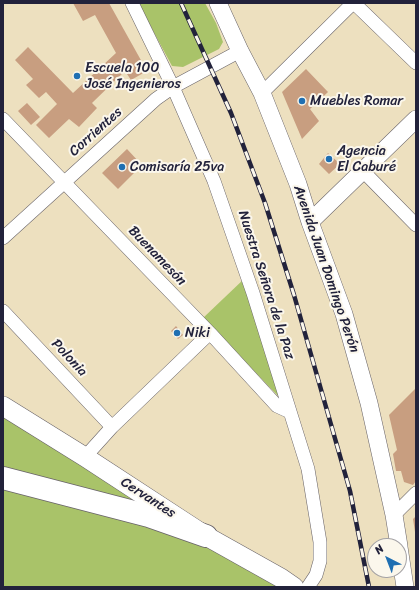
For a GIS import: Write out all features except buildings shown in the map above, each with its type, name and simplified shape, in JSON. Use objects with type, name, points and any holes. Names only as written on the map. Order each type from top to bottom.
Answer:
[{"type":"highway","points":[[3,478],[150,516],[206,536]]},
{"type":"main road","name":"Cervantes","points":[[3,406],[85,457],[206,536],[281,578],[294,587]]},
{"type":"street","name":"Nuestra Señora de la Paz","points":[[132,3],[173,87],[217,189],[253,294],[308,470],[320,542],[320,561],[316,575],[308,587]]},
{"type":"street","name":"Avenida Juan Domingo Perón","points":[[218,3],[262,93],[298,184],[310,222],[344,314],[369,403],[398,538]]},
{"type":"street","points":[[262,93],[354,3],[416,64]]},
{"type":"street","name":"Corrientes","points":[[3,238],[156,99],[173,87],[240,50]]},
{"type":"street","name":"Buenamesón","points":[[3,119],[210,333],[277,406],[290,412]]},
{"type":"street","points":[[310,222],[416,119]]},
{"type":"street","points":[[362,170],[416,225]]},
{"type":"street","name":"Polonia","points":[[3,312],[112,427]]},
{"type":"street","points":[[85,457],[112,427],[210,333]]},
{"type":"street","points":[[394,515],[416,493]]},
{"type":"green space","points":[[138,3],[205,3],[216,23],[223,42],[219,49],[183,67],[172,66]]},
{"type":"green space","points":[[245,278],[280,398],[203,318]]},
{"type":"green space","points":[[3,406],[294,587],[3,587]]},
{"type":"railway","points":[[181,3],[231,113],[265,203],[294,295],[350,491],[369,587]]},
{"type":"place","name":"Escuela 100 José Ingenieros","points":[[77,76]]},
{"type":"place","name":"Muebles Romar","points":[[302,101]]},
{"type":"place","name":"Agencia El Caburé","points":[[329,159]]},
{"type":"place","name":"Comisaría 25va","points":[[122,167]]},
{"type":"place","name":"Niki","points":[[177,333]]}]
